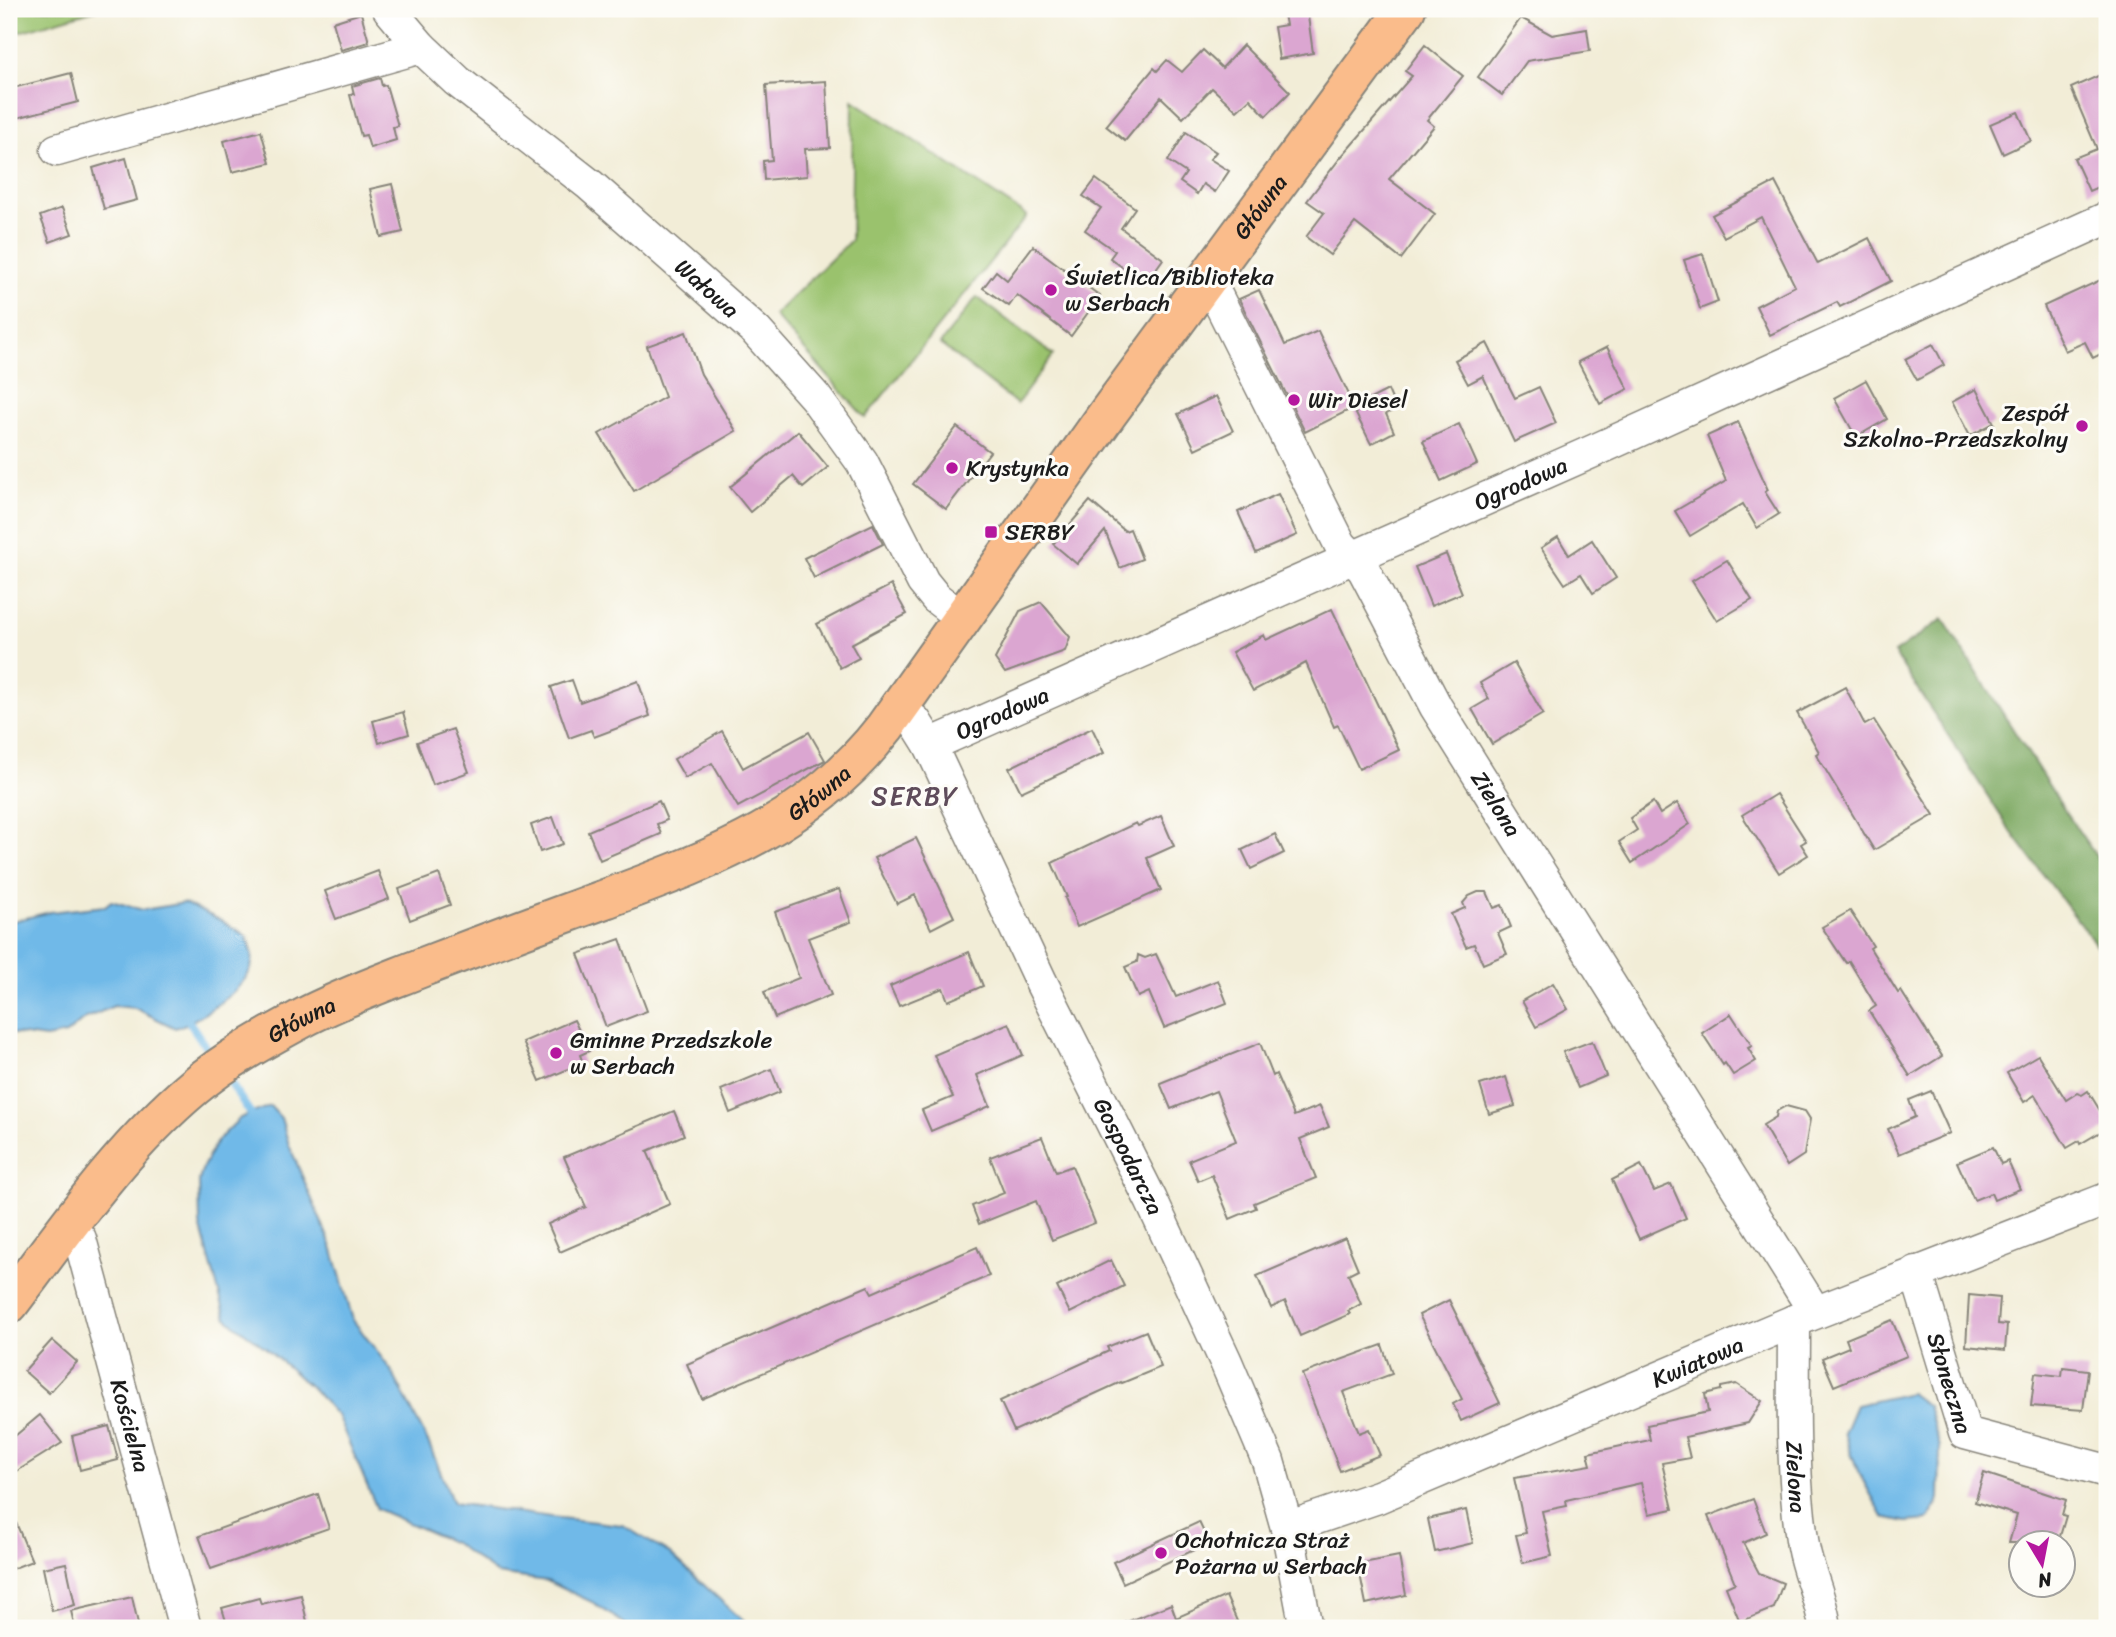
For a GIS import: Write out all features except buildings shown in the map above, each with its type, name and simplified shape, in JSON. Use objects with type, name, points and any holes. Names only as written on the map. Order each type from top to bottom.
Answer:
[{"type":"main road","name":"Główna","points":[[9,1304],[154,1123],[220,1068],[306,1016],[384,982],[719,854],[795,813],[834,784],[868,750],[1108,413],[1406,9]]},
{"type":"street","name":"Wałowa","points":[[389,9],[421,47],[488,107],[590,185],[755,331],[818,400],[862,462],[923,582],[936,598],[962,618]]},
{"type":"street","points":[[57,150],[421,47]]},
{"type":"street","name":"Ogrodowa","points":[[930,746],[1598,449],[2107,218]]},
{"type":"street","name":"Zielona","points":[[1208,279],[1340,544],[1364,570],[1436,707],[1805,1317],[1795,1465],[1804,1548],[1824,1614],[1825,1628]]},
{"type":"street","name":"Gospodarcza","points":[[898,709],[915,721],[930,746],[1041,982],[1151,1200],[1226,1362],[1268,1461],[1287,1528],[1306,1628]]},
{"type":"street","name":"Kwiatowa","points":[[1287,1528],[1378,1497],[1805,1317],[2107,1199]]},
{"type":"street","name":"Kościelna","points":[[66,1230],[80,1240],[185,1628]]},
{"type":"street","name":"Słoneczna","points":[[1916,1272],[1965,1433],[2107,1471]]},
{"type":"green space","points":[[9,9],[98,9],[9,35]]},
{"type":"green space","points":[[853,100],[1027,216],[865,418],[774,315],[851,240]]},
{"type":"green space","points":[[977,297],[1053,355],[1017,404],[940,344]]},
{"type":"green space","points":[[1943,619],[2107,872],[2107,952],[2103,954],[2012,833],[1894,653]]},
{"type":"water","points":[[111,901],[143,910],[184,903],[222,921],[247,937],[252,958],[250,970],[238,987],[217,1005],[175,1028],[135,1008],[114,1006],[84,1019],[66,1034],[46,1038],[9,1033],[9,922],[50,912],[105,906]]},
{"type":"water","points":[[270,1106],[281,1118],[289,1145],[332,1247],[353,1320],[391,1370],[429,1444],[453,1503],[622,1525],[670,1554],[751,1628],[631,1628],[592,1602],[547,1581],[497,1574],[456,1544],[377,1509],[338,1417],[315,1391],[226,1318],[200,1225],[199,1181],[216,1142],[240,1118]]},
{"type":"water","points":[[1910,1393],[1928,1406],[1940,1447],[1939,1500],[1928,1520],[1906,1522],[1883,1517],[1858,1471],[1844,1433],[1856,1405]]},
{"type":"waterway","points":[[190,1023],[214,1059]]},
{"type":"waterway","points":[[225,1075],[251,1114]]},
{"type":"place","name":"Świetlica/Biblioteka w Serbach","points":[[1051,290]]},
{"type":"place","name":"Wir Diesel","points":[[1294,400]]},
{"type":"place","name":"Zespół Szkolno-Przedszkolny","points":[[2082,426]]},
{"type":"place","name":"Krystynka","points":[[952,468]]},
{"type":"place","name":"SERBY","points":[[991,532]]},
{"type":"place","name":"Gminne Przedszkole w Serbach","points":[[556,1053]]},
{"type":"place","name":"Ochotnicza Straż Pożarna w Serbach","points":[[1161,1553]]},
{"type":"district","name":"SERBY","points":[[915,796]]}]
